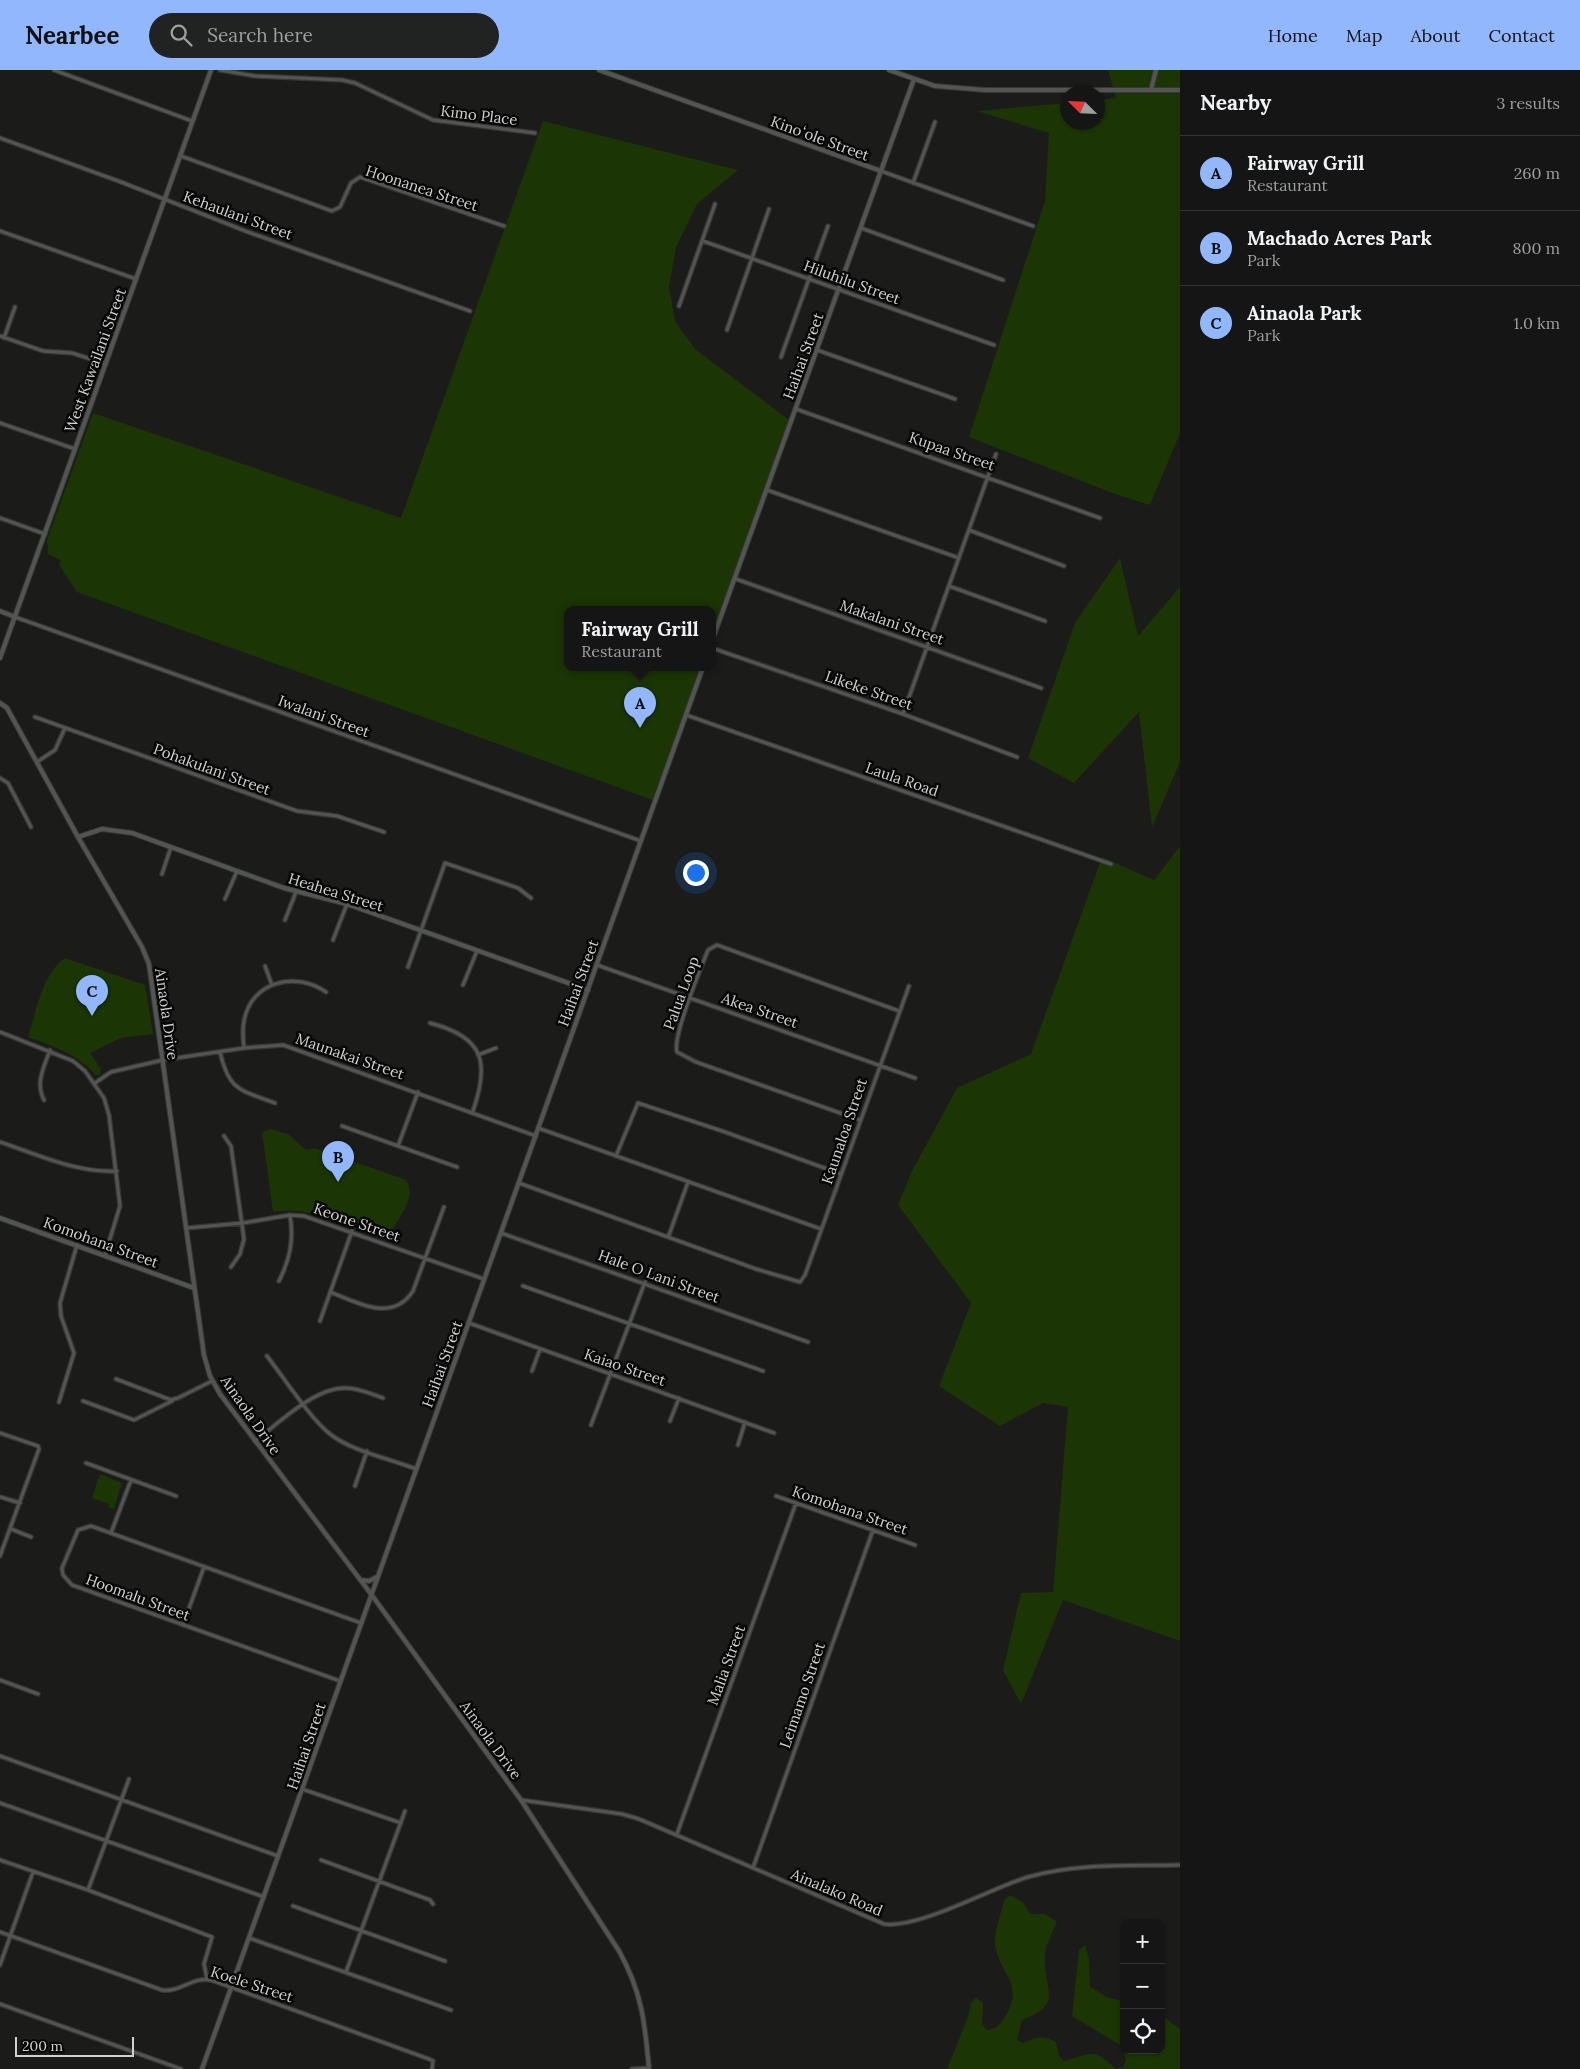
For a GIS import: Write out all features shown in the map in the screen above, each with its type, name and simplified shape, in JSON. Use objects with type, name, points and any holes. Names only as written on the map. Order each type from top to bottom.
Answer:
[{"type":"street","points":[[54,70],[192,121]]},
{"type":"street","name":"West Kawailani Street","points":[[0,658],[211,70]]},
{"type":"street","name":"Kimo Place","points":[[220,70],[254,76],[342,80],[367,89],[433,120],[535,133]]},
{"type":"street","name":"Kinoʻole Street","points":[[599,70],[1034,226]]},
{"type":"street","points":[[889,70],[936,86],[985,90],[1180,90]]},
{"type":"street","points":[[1151,90],[1156,70]]},
{"type":"street","name":"Haihai Street","points":[[716,631],[914,79]]},
{"type":"street","points":[[914,182],[935,122]]},
{"type":"street","name":"Kehaulani Street","points":[[0,138],[470,311]]},
{"type":"street","name":"Hoonanea Street","points":[[181,156],[332,210],[340,207],[351,183],[360,177],[504,226]]},
{"type":"street","points":[[679,306],[716,204]]},
{"type":"street","points":[[726,330],[769,209]]},
{"type":"street","points":[[781,357],[828,226]]},
{"type":"street","points":[[861,228],[1003,280]]},
{"type":"street","points":[[0,231],[136,279]]},
{"type":"street","name":"Hiluhilu Street","points":[[703,241],[994,345]]},
{"type":"street","points":[[15,308],[2,337],[43,351],[72,353],[106,364]]},
{"type":"street","points":[[817,350],[955,399]]},
{"type":"street","name":"Kupaa Street","points":[[796,408],[989,476],[1100,518]]},
{"type":"street","points":[[0,423],[75,450]]},
{"type":"street","points":[[903,714],[996,454]]},
{"type":"street","points":[[767,490],[959,558]]},
{"type":"street","points":[[0,518],[44,534]]},
{"type":"street","points":[[969,530],[1064,566]]},
{"type":"street","name":"Makalani Street","points":[[736,579],[1041,688]]},
{"type":"street","points":[[949,586],[1045,621]]},
{"type":"street","name":"Iwalani Street","points":[[0,611],[641,841]]},
{"type":"street","name":"Likeke Street","points":[[716,649],[903,714],[1017,757]]},
{"type":"street","name":"Haihai Street","points":[[202,2069],[702,671]]},
{"type":"street","name":"Ainaola Drive","points":[[0,703],[7,708],[142,947],[149,964],[188,1228],[194,1288],[204,1355],[212,1381],[360,1579],[521,1800],[619,1951],[632,1973],[643,2013],[649,2068]]},
{"type":"street","name":"Laula Road","points":[[686,715],[1111,864]]},
{"type":"street","name":"Pohakulani Street","points":[[35,717],[297,811],[337,816],[384,832]]},
{"type":"street","points":[[37,762],[55,750],[65,728]]},
{"type":"street","points":[[0,778],[8,783],[31,827]]},
{"type":"street","name":"Heahea Street","points":[[78,836],[98,830],[112,829],[172,846],[296,892],[347,904],[588,990]]},
{"type":"street","points":[[162,874],[172,846]]},
{"type":"street","points":[[408,967],[445,863],[518,888],[531,898]]},
{"type":"street","points":[[225,899],[237,871]]},
{"type":"street","points":[[286,920],[296,892]]},
{"type":"street","points":[[333,940],[347,904]]},
{"type":"street","name":"Palua Loop","points":[[860,1120],[681,1056],[675,1047],[676,1038],[690,998],[708,950],[717,946],[899,1011]]},
{"type":"street","points":[[464,985],[477,950]]},
{"type":"street","name":"Akea Street","points":[[597,965],[915,1078]]},
{"type":"street","points":[[266,966],[272,985]]},
{"type":"street","points":[[244,1048],[244,1020],[248,1009],[255,998],[272,985],[299,980],[309,982],[326,992]]},
{"type":"street","name":"Kaunaloa Street","points":[[669,1235],[756,1269],[800,1282],[805,1276],[879,1065],[910,986]]},
{"type":"street","points":[[430,1023],[462,1034],[478,1055],[482,1082],[473,1112]]},
{"type":"street","points":[[0,1032],[50,1050],[73,1061],[95,1083],[104,1098],[109,1115],[120,1206],[105,1255]]},
{"type":"street","name":"Maunakai Street","points":[[95,1083],[111,1072],[163,1060],[274,1045],[293,1048],[536,1136]]},
{"type":"street","points":[[478,1055],[496,1048]]},
{"type":"street","points":[[44,1100],[39,1091],[40,1080],[50,1050]]},
{"type":"street","points":[[220,1052],[227,1076],[236,1087],[275,1102]]},
{"type":"street","points":[[398,1146],[418,1092]]},
{"type":"street","points":[[616,1156],[638,1103],[841,1174]]},
{"type":"street","points":[[342,1126],[457,1167]]},
{"type":"street","points":[[538,1128],[821,1229]]},
{"type":"street","points":[[224,1136],[231,1146],[243,1223],[243,1247],[231,1267]]},
{"type":"street","points":[[0,1142],[74,1168],[100,1172],[117,1171]]},
{"type":"street","points":[[519,1183],[669,1235],[688,1182]]},
{"type":"street","points":[[330,1292],[374,1308],[394,1308],[405,1301],[413,1291],[444,1207]]},
{"type":"street","points":[[279,1281],[290,1253],[293,1237],[290,1215]]},
{"type":"street","name":"Keone Street","points":[[188,1228],[243,1223],[290,1215],[319,1219],[484,1279]]},
{"type":"street","name":"Komohana Street","points":[[0,1218],[194,1288]]},
{"type":"street","points":[[320,1321],[352,1231]]},
{"type":"street","name":"Hale O Lani Street","points":[[501,1233],[645,1282],[808,1342]]},
{"type":"street","points":[[59,1402],[74,1353],[61,1316],[60,1303],[77,1245]]},
{"type":"street","points":[[591,1425],[628,1322],[645,1282]]},
{"type":"street","points":[[523,1286],[763,1371]]},
{"type":"street","name":"Kaiao Street","points":[[469,1323],[774,1433]]},
{"type":"street","points":[[532,1371],[540,1349]]},
{"type":"street","points":[[268,1356],[304,1404],[331,1435],[416,1469]]},
{"type":"street","points":[[116,1379],[164,1398],[175,1399]]},
{"type":"street","points":[[83,1401],[134,1420],[212,1381]]},
{"type":"street","points":[[255,1441],[320,1393],[344,1388],[357,1389],[383,1398]]},
{"type":"street","points":[[670,1421],[679,1398]]},
{"type":"street","points":[[738,1445],[745,1422]]},
{"type":"street","points":[[0,1433],[38,1446],[39,1449],[0,1556]]},
{"type":"street","points":[[355,1486],[367,1451]]},
{"type":"street","points":[[86,1463],[176,1496]]},
{"type":"street","points":[[111,1533],[131,1480]]},
{"type":"street","points":[[0,1496],[20,1504]]},
{"type":"street","name":"Komohana Street","points":[[776,1496],[916,1545]]},
{"type":"street","name":"Malia Street","points":[[677,1834],[796,1503]]},
{"type":"street","name":"Hoomalu Street","points":[[340,1681],[72,1585],[66,1581],[62,1568],[78,1530],[86,1526],[111,1533],[361,1623]]},
{"type":"street","points":[[10,1529],[31,1537]]},
{"type":"street","name":"Leimamo Street","points":[[753,1868],[873,1530]]},
{"type":"street","points":[[183,1625],[204,1566]]},
{"type":"street","points":[[360,1579],[369,1581],[377,1577]]},
{"type":"street","points":[[0,1680],[38,1694]]},
{"type":"street","points":[[0,1756],[279,1856]]},
{"type":"street","points":[[88,1890],[129,1779]]},
{"type":"street","points":[[302,1789],[400,1823]]},
{"type":"street","name":"Ainalako Road","points":[[521,1800],[622,1814],[677,1834],[883,1924],[893,1925],[919,1920],[1028,1877],[1062,1870],[1101,1866],[1180,1865]]},
{"type":"street","points":[[0,1803],[264,1897]]},
{"type":"street","points":[[346,1972],[405,1812]]},
{"type":"street","points":[[0,1860],[88,1890],[212,1937],[204,1964],[207,1979]]},
{"type":"street","points":[[321,1860],[430,1900],[433,1904]]},
{"type":"street","points":[[0,1965],[33,1872]]},
{"type":"street","points":[[293,1906],[445,1961]]},
{"type":"street","name":"Koele Street","points":[[0,1932],[162,1990],[174,1989],[198,1980],[207,1979],[429,2059],[433,2061],[432,2069]]},
{"type":"street","points":[[249,1938],[451,2010]]},
{"type":"street","points":[[0,2004],[181,2069]]},
{"type":"street","points":[[632,2069],[649,2068]]},
{"type":"green space","points":[[1108,70],[1180,70],[1180,433],[1150,505],[1115,494],[969,437],[1045,201],[1049,133],[977,111],[1060,104],[1060,130],[1105,130],[1105,99],[1116,98]]},
{"type":"green space","points":[[543,121],[738,170],[697,204],[676,247],[669,287],[675,321],[695,349],[789,420],[716,625],[716,606],[564,606],[564,671],[700,671],[653,800],[77,592],[59,565],[61,560],[48,554],[47,540],[93,413],[401,518]]},
{"type":"green space","points":[[1120,558],[1138,636],[1180,587],[1180,762],[1152,827],[1139,712],[1074,783],[1028,758],[1075,623]]},
{"type":"green space","points":[[1180,846],[1180,1641],[1063,1600],[1021,1704],[1003,1670],[1021,1593],[1053,1592],[1068,1407],[1043,1403],[1000,1426],[939,1386],[971,1303],[898,1205],[911,1173],[957,1088],[1031,1054],[1102,857],[1154,880]]},
{"type":"green space","points":[[65,958],[145,985],[153,1034],[121,1038],[90,1053],[101,1069],[100,1075],[96,1075],[73,1056],[28,1037],[45,983],[57,965]]},
{"type":"green space","points":[[271,1129],[288,1134],[306,1150],[315,1148],[406,1180],[409,1187],[408,1202],[387,1238],[345,1222],[317,1214],[288,1211],[273,1212],[262,1132]]},
{"type":"green space","points":[[100,1474],[122,1483],[114,1509],[108,1507],[109,1504],[92,1498]]},
{"type":"green space","points":[[1010,1895],[1023,1902],[1030,1914],[1045,1914],[1057,1922],[1045,1956],[1048,2002],[1035,2014],[1022,2020],[1017,2040],[1023,2043],[1036,2038],[1047,2038],[1056,2042],[1059,2056],[1064,2061],[1092,2054],[1102,2057],[1116,2069],[947,2069],[968,2017],[971,2003],[976,1998],[983,2003],[982,2024],[987,2030],[996,2028],[1000,2024],[1011,2005],[1012,1987],[1001,1964],[995,1945],[996,1929],[1004,1900]]},
{"type":"green space","points":[[1085,1945],[1089,1959],[1090,1987],[1109,1998],[1120,2000],[1120,2045],[1072,2016],[1079,1950]]},
{"type":"green space","points":[[1165,2018],[1180,2029],[1180,2069],[1116,2069],[1123,2067],[1126,2060],[1124,2054],[1165,2054]]},
{"type":"place","name":"Fairway Grill","points":[[640,728]]},
{"type":"place","name":"Ainaola Park","points":[[92,1016]]},
{"type":"place","name":"Machado Acres Park","points":[[338,1182]]}]
